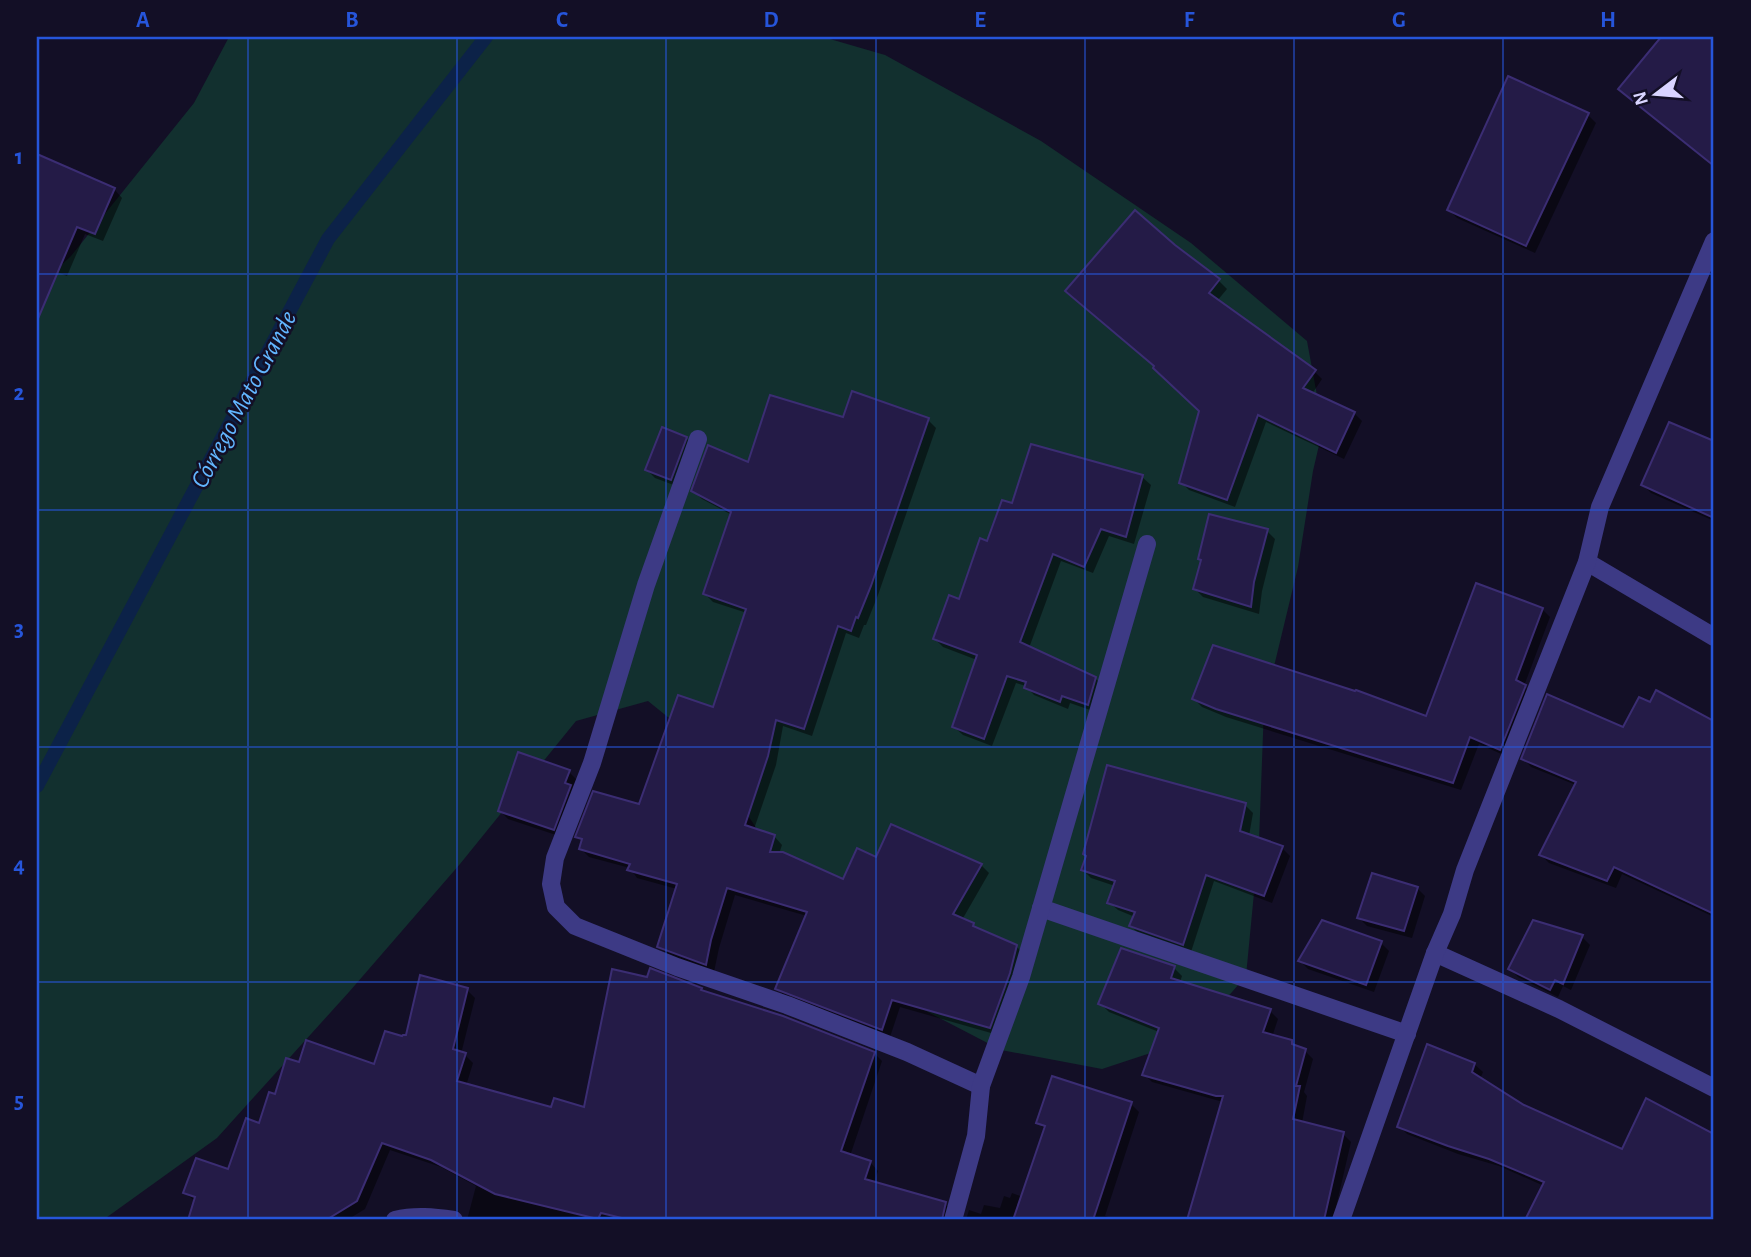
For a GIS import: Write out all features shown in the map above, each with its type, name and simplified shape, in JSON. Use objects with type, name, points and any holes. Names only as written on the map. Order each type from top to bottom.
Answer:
[{"type":"street","points":[[1342,1220],[1465,870],[1587,562],[1600,507],[1714,240]]},
{"type":"street","points":[[698,439],[646,584],[592,763],[555,858],[551,884],[556,907],[575,926],[677,967],[786,1005],[907,1052],[981,1086]]},
{"type":"street","points":[[953,1220],[976,1136],[981,1086],[1021,978],[1147,544]]},
{"type":"street","points":[[1587,562],[1714,637]]},
{"type":"street","points":[[1041,908],[1407,1034]]},
{"type":"street","points":[[1435,953],[1559,1009],[1714,1088]]},
{"type":"street","points":[[395,1220],[431,1217],[454,1220]]},
{"type":"green space","points":[[229,37],[823,37],[885,55],[1041,141],[1191,243],[1307,341],[1323,428],[1313,471],[1298,567],[1264,708],[1259,841],[1246,976],[1190,1040],[1102,1069],[1001,1050],[899,997],[792,882],[700,743],[648,701],[576,721],[460,864],[217,1138],[103,1220],[37,1220],[37,288],[71,256],[194,103]]},
{"type":"building","points":[[1661,37],[1714,37],[1714,166],[1618,89]]},
{"type":"building","points":[[1508,76],[1589,113],[1526,246],[1447,210]]},
{"type":"building","points":[[37,154],[115,188],[95,234],[77,227],[37,321]]},
{"type":"building","points":[[1135,210],[1220,279],[1209,293],[1316,370],[1303,388],[1355,412],[1336,453],[1258,415],[1227,500],[1179,483],[1199,411],[1153,368],[1154,366],[1065,291]]},
{"type":"building","points":[[852,391],[929,418],[858,618],[856,617],[851,631],[838,626],[804,729],[776,720],[768,756],[745,825],[775,835],[770,852],[783,852],[843,879],[857,848],[876,857],[891,824],[982,864],[953,914],[1017,945],[990,1028],[892,1000],[882,1030],[775,989],[807,912],[727,888],[706,965],[657,947],[677,884],[627,870],[630,864],[579,849],[582,839],[575,837],[593,791],[639,804],[678,695],[713,707],[746,609],[703,594],[731,512],[691,491],[708,445],[748,462],[770,395],[843,417]]},
{"type":"building","points":[[1669,422],[1714,441],[1714,518],[1641,485]]},
{"type":"building","points":[[662,427],[687,437],[671,480],[645,470]]},
{"type":"building","points":[[1031,444],[1143,475],[1126,537],[1101,529],[1084,567],[1053,554],[1020,642],[1096,677],[1088,705],[1062,696],[1060,702],[1024,688],[1026,682],[1007,676],[984,739],[952,727],[977,655],[933,639],[949,595],[959,599],[980,538],[987,541],[1002,500],[1012,503]]},
{"type":"building","points":[[1209,514],[1268,529],[1254,582],[1251,607],[1193,589]]},
{"type":"building","points":[[1476,583],[1543,608],[1516,680],[1526,685],[1500,750],[1470,737],[1453,783],[1216,709],[1192,699],[1213,645],[1356,690],[1426,716]]},
{"type":"building","points":[[1656,690],[1714,721],[1714,914],[1614,867],[1607,881],[1539,855],[1576,782],[1521,759],[1547,694],[1623,727],[1639,697],[1650,702]]},
{"type":"building","points":[[518,752],[570,770],[565,783],[571,785],[554,830],[498,811]]},
{"type":"building","points":[[1107,765],[1246,803],[1240,831],[1283,846],[1264,896],[1206,875],[1183,945],[1129,926],[1135,912],[1107,903],[1115,881],[1081,870]]},
{"type":"building","points":[[1372,873],[1418,887],[1404,931],[1357,918]]},
{"type":"building","points":[[1322,920],[1382,941],[1366,985],[1298,961]]},
{"type":"building","points":[[1533,920],[1583,935],[1563,984],[1555,980],[1550,990],[1508,969]]},
{"type":"building","points":[[1121,948],[1175,966],[1171,978],[1271,1009],[1263,1032],[1292,1040],[1292,1044],[1306,1049],[1296,1086],[1300,1086],[1293,1119],[1344,1132],[1324,1220],[1187,1220],[1223,1096],[1142,1075],[1159,1028],[1098,1004]]},
{"type":"building","points":[[650,968],[702,988],[701,990],[783,1016],[875,1052],[841,1151],[871,1161],[865,1179],[946,1202],[942,1220],[630,1220],[601,1213],[598,1219],[495,1194],[431,1160],[382,1143],[357,1201],[326,1220],[188,1220],[195,1197],[183,1193],[196,1158],[228,1169],[246,1118],[259,1123],[269,1092],[275,1094],[286,1058],[299,1062],[306,1040],[374,1064],[385,1031],[406,1035],[420,975],[468,988],[453,1049],[466,1053],[457,1081],[551,1107],[554,1098],[584,1107],[612,969],[647,977]]},
{"type":"building","points":[[1427,1044],[1475,1063],[1472,1072],[1524,1105],[1622,1149],[1646,1098],[1714,1134],[1714,1220],[1525,1220],[1544,1182],[1489,1159],[1397,1127]]},
{"type":"building","points":[[1052,1076],[1132,1102],[1093,1220],[1013,1220],[1045,1126],[1036,1123]]},
{"type":"waterway","name":"Córrego Mato Grande","points":[[37,786],[328,239],[486,37]]}]
